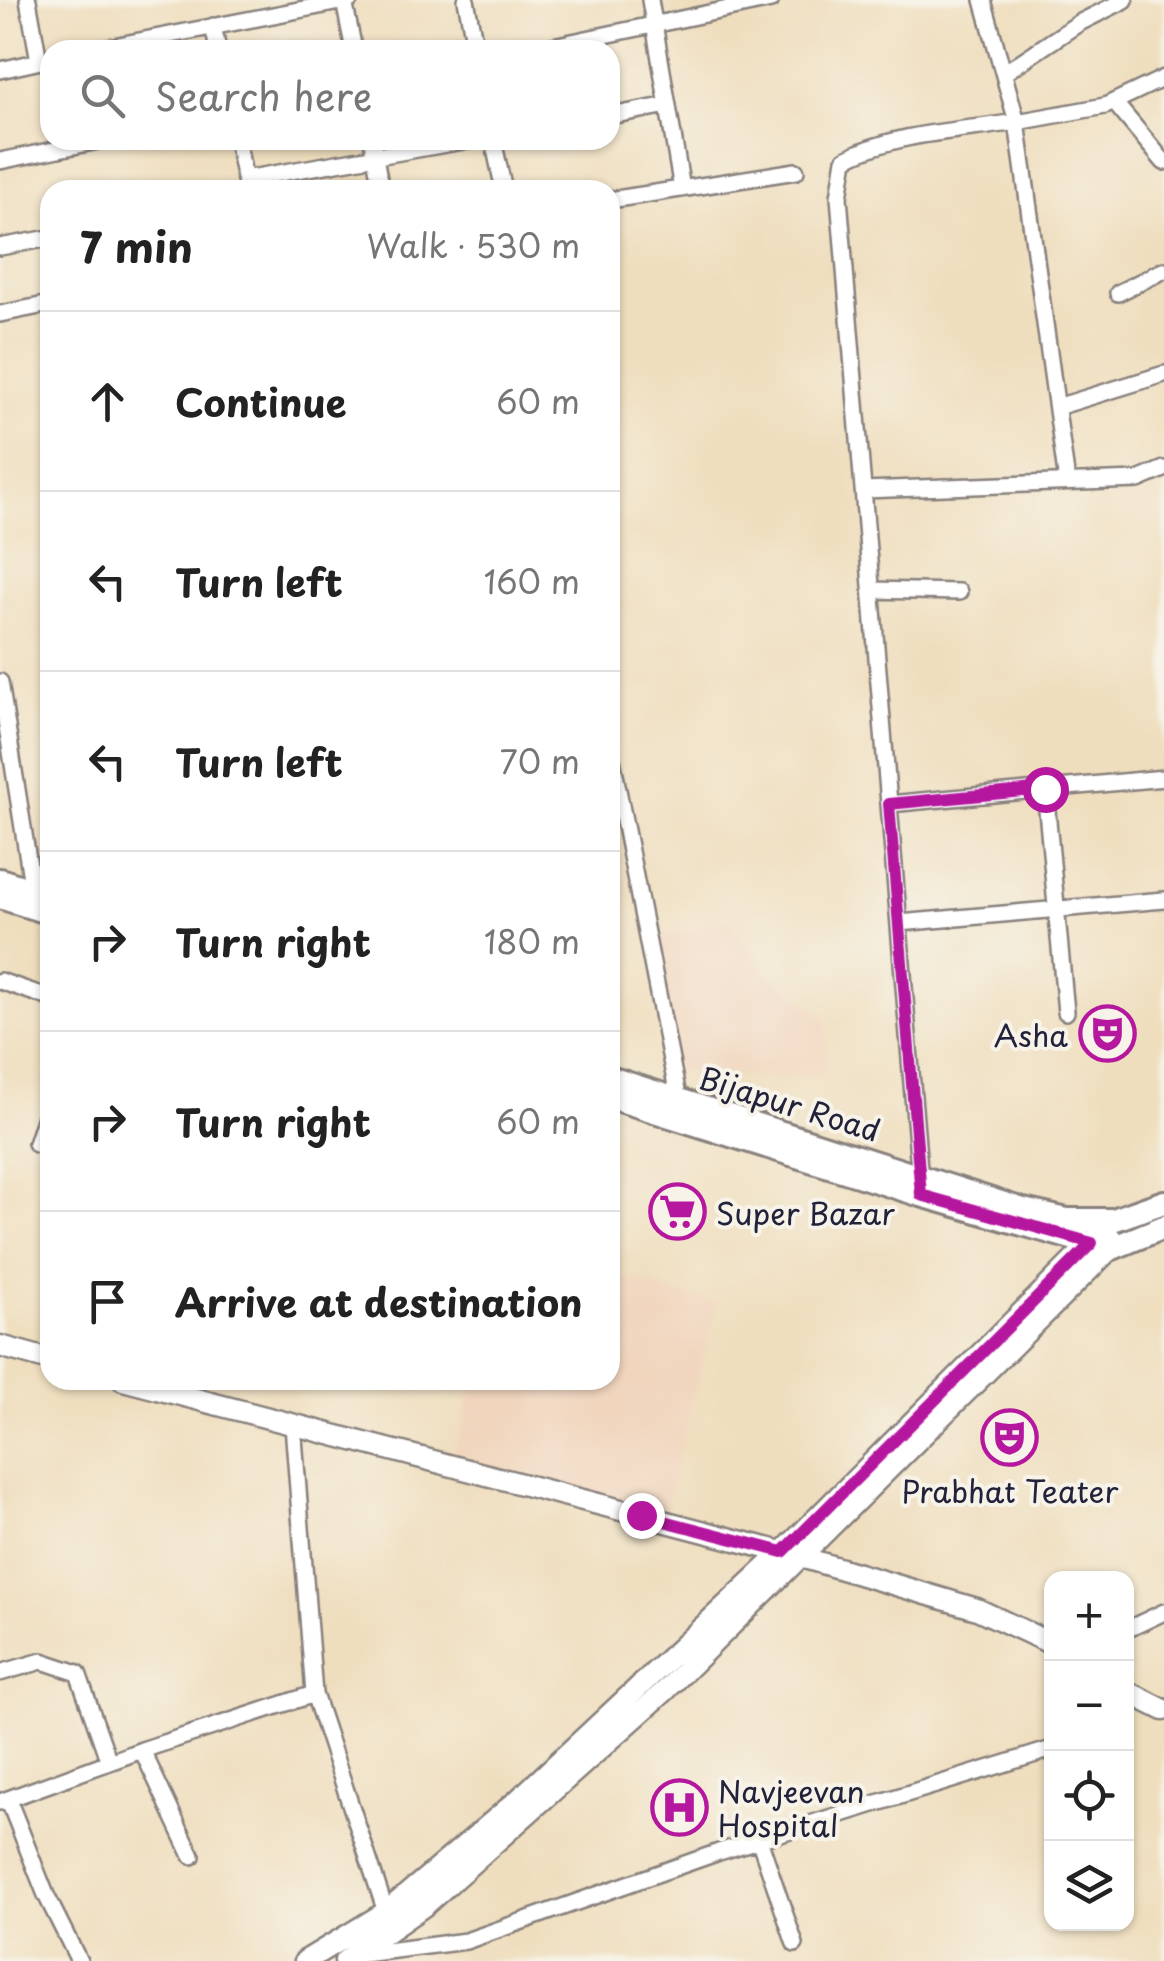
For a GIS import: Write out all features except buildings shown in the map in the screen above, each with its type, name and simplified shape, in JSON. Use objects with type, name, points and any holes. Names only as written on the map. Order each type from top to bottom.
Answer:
[{"type":"main road","points":[[0,880],[40,892]]},
{"type":"main road","points":[[0,897],[40,910]]},
{"type":"main road","name":"Bijapur Road","points":[[620,1083],[677,1109],[920,1185],[1067,1220],[1113,1220],[1164,1202]]},
{"type":"main road","points":[[620,1099],[677,1109]]},
{"type":"main road","points":[[920,1185],[1101,1246],[1164,1227]]},
{"type":"main road","points":[[350,1958],[425,1905],[652,1703],[792,1554],[1101,1246],[1113,1220]]},
{"type":"main road","points":[[0,1346],[40,1357]]},
{"type":"main road","points":[[160,1390],[792,1554],[977,1609],[1044,1640]]},
{"type":"main road","points":[[305,1961],[386,1912],[792,1554]]},
{"type":"main road","points":[[1134,1696],[1164,1710]]},
{"type":"street","points":[[28,0],[40,42]]},
{"type":"street","points":[[143,40],[347,0],[353,40]]},
{"type":"street","points":[[466,0],[474,40]]},
{"type":"street","points":[[650,0],[682,188]]},
{"type":"street","points":[[580,40],[770,0]]},
{"type":"street","points":[[983,0],[1017,122],[1067,482]]},
{"type":"street","points":[[1004,72],[1079,23],[1125,0]]},
{"type":"street","points":[[213,26],[216,40]]},
{"type":"street","points":[[0,70],[40,61]]},
{"type":"street","points":[[920,1185],[839,198],[845,159],[902,140],[1114,102],[1164,78]]},
{"type":"street","points":[[1114,102],[1164,162]]},
{"type":"street","points":[[620,114],[668,106]]},
{"type":"street","points":[[0,160],[52,150]]},
{"type":"street","points":[[239,150],[245,180]]},
{"type":"street","points":[[260,180],[366,150]]},
{"type":"street","points":[[373,150],[379,180]]},
{"type":"street","points":[[495,150],[502,180]]},
{"type":"street","points":[[620,198],[796,171]]},
{"type":"street","points":[[0,247],[40,240]]},
{"type":"street","points":[[1118,293],[1164,270]]},
{"type":"street","points":[[0,314],[40,306]]},
{"type":"street","points":[[1056,407],[1164,374]]},
{"type":"street","points":[[863,490],[1138,480],[1164,468]]},
{"type":"street","points":[[871,590],[958,592]]},
{"type":"street","points":[[0,682],[40,883]]},
{"type":"street","points":[[889,804],[1164,778]]},
{"type":"street","points":[[1045,789],[1066,1012]]},
{"type":"street","points":[[620,803],[677,1109]]},
{"type":"street","points":[[899,923],[1164,900]]},
{"type":"street","points":[[0,981],[40,995]]},
{"type":"street","points":[[36,1144],[40,1132]]},
{"type":"street","points":[[293,1425],[314,1694],[386,1912]]},
{"type":"street","points":[[1134,1626],[1164,1612]]},
{"type":"street","points":[[0,1672],[42,1661],[78,1673],[108,1762]]},
{"type":"street","points":[[79,1961],[4,1800],[314,1694]]},
{"type":"street","points":[[142,1750],[192,1856]]},
{"type":"street","points":[[350,1958],[398,1956],[466,1942],[760,1840],[1046,1751]]},
{"type":"street","points":[[760,1840],[796,1944]]},
{"type":"shaded area","points":[[727,922],[774,979],[827,1019],[826,1073],[778,1078],[674,1071],[648,938]]},
{"type":"shaded area","points":[[620,1277],[717,1303],[664,1518],[451,1462],[471,1390],[620,1390]]},
{"type":"place","name":"Asha","points":[[1107,1034]]},
{"type":"place","name":"Super Bazar","points":[[677,1212]]},
{"type":"place","name":"Prabhat Teater","points":[[1010,1437]]},
{"type":"place","name":"Navjeevan Hospital","points":[[679,1807]]},
{"type":"route","points":[[641,1515],[783,1552],[1092,1243],[921,1195],[889,804],[1045,789]]}]
